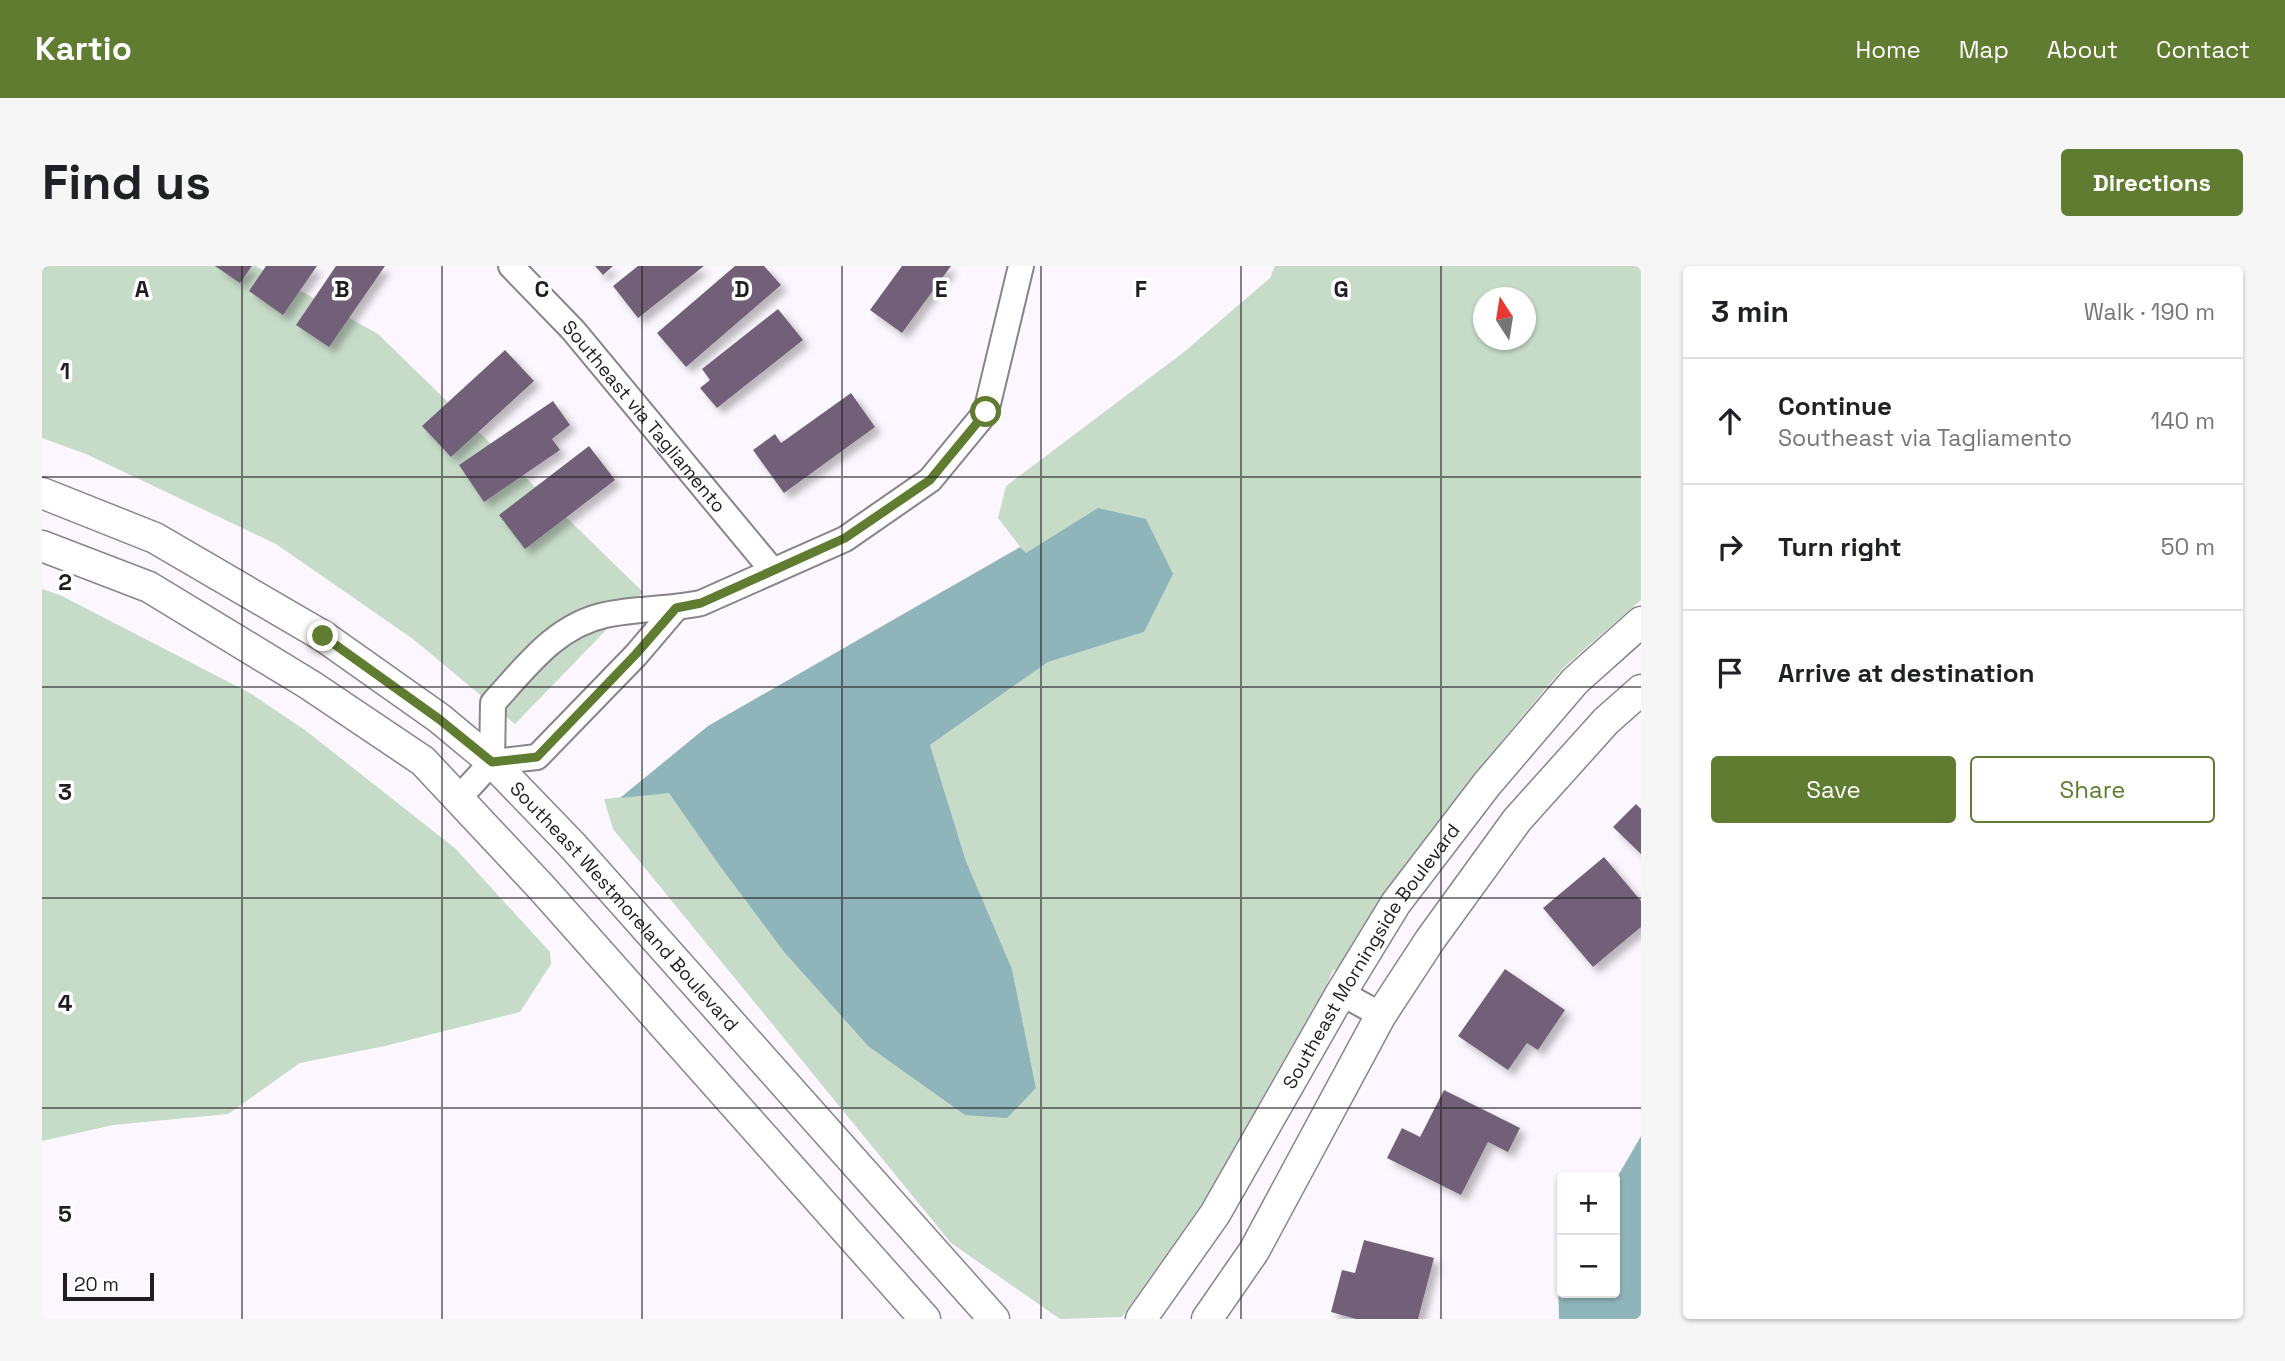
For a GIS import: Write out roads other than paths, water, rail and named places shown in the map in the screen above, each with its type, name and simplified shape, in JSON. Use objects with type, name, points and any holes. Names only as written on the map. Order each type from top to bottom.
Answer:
[{"type":"street","name":"Southeast via Tagliamento","points":[[511,266],[573,330],[773,571]]},
{"type":"street","points":[[492,762],[493,703],[560,633],[606,614],[701,603],[845,538],[930,480],[986,412],[1021,266]]},
{"type":"street","name":"Southeast Westmoreland Boulevard","points":[[42,493],[155,538],[323,636],[439,719],[492,762],[573,846],[994,1319]]},
{"type":"street","points":[[42,546],[149,587],[310,685],[423,761],[541,887],[925,1319]]},
{"type":"street","points":[[458,799],[492,762],[537,757],[636,654],[676,608]]},
{"type":"street","name":"Southeast Morningside Boulevard","points":[[1141,1319],[1216,1214],[1341,993],[1396,903],[1487,784],[1575,681],[1641,622]]},
{"type":"street","name":"Southeast Morningside Boulevard","points":[[1207,1319],[1254,1251],[1381,1015],[1430,940],[1517,820],[1606,721],[1641,690]]},
{"type":"street","points":[[1341,993],[1381,1015]]},
{"type":"water","points":[[1098,508],[1146,519],[1173,574],[1144,632],[1048,662],[930,745],[966,861],[1012,969],[1036,1088],[1007,1118],[965,1115],[868,1046],[784,952],[669,793],[620,798],[708,726],[1020,547],[1026,553]]},
{"type":"water","points":[[1641,1136],[1641,1319],[1559,1319],[1558,1298],[1620,1298],[1620,1172]]}]
